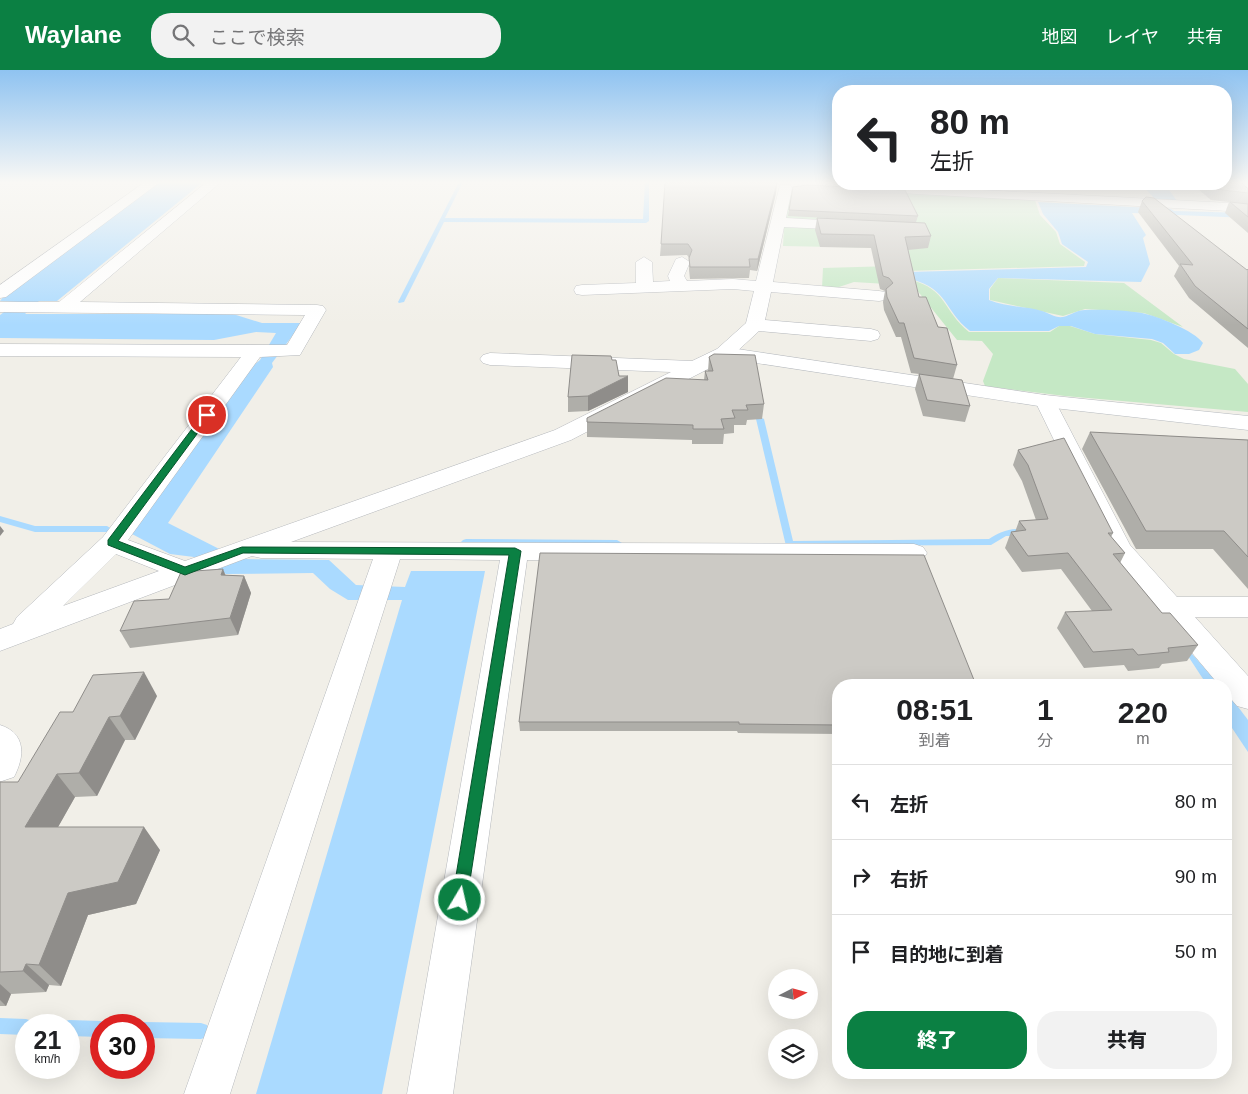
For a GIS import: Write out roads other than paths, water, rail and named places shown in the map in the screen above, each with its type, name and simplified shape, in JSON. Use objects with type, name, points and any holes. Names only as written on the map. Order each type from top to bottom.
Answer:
[{"type":"street","points":[[1,302],[92,230]]},
{"type":"street","points":[[63,308],[157,230]]},
{"type":"street","points":[[10,636],[242,550],[563,435],[724,353],[755,325],[776,230]]},
{"type":"street","points":[[644,262],[646,288]]},
{"type":"street","points":[[681,286],[676,276],[682,262]]},
{"type":"street","points":[[582,290],[733,284],[879,296]]},
{"type":"street","points":[[0,350],[293,351],[317,310],[63,308],[1,302]]},
{"type":"street","points":[[755,325],[871,335]]},
{"type":"street","points":[[10,636],[112,543],[254,352]]},
{"type":"street","points":[[724,353],[1045,401],[1248,423]]},
{"type":"street","points":[[490,359],[693,368]]},
{"type":"street","points":[[1045,401],[1119,549],[1248,697]]},
{"type":"street","points":[[112,543],[185,571]]},
{"type":"street","points":[[242,550],[914,553]]},
{"type":"street","points":[[207,1094],[389,550]]},
{"type":"street","points":[[430,1094],[515,551]]},
{"type":"street","points":[[1169,607],[1248,607]]},
{"type":"water","points":[[93,230],[144,230],[57,301],[39,301],[25,314],[233,314],[262,323],[302,323],[272,363],[273,367],[168,523],[239,559],[329,560],[356,585],[405,587],[411,571],[485,571],[382,1094],[256,1094],[402,600],[348,600],[330,589],[313,573],[226,574],[194,557],[170,554],[132,534],[249,369],[260,360],[276,333],[256,332],[214,340],[0,338],[0,315],[18,302],[0,301],[4,296]]},
{"type":"water","points":[[1056,230],[1143,230],[1146,235],[1143,238],[1150,264],[1141,282],[998,278],[989,289],[989,300],[1042,311],[1057,317],[1063,317],[1082,310],[1121,310],[1149,315],[1175,325],[1199,338],[1203,343],[1199,350],[1189,354],[1175,354],[1163,343],[1152,339],[1095,334],[1071,326],[1059,326],[1049,331],[970,331],[955,316],[940,295],[924,284],[911,279],[908,272],[1086,267],[1088,262],[1062,244]]},
{"type":"water","points":[[1186,653],[1192,654],[1215,679],[1203,679]]},
{"type":"water","points":[[1232,699],[1248,720],[1248,752],[1232,728]]},
{"type":"waterway","points":[[401,302],[437,230]]},
{"type":"waterway","points":[[760,419],[789,544],[991,542],[1004,533],[1024,533]]},
{"type":"waterway","points":[[0,519],[35,529],[107,529]]},
{"type":"waterway","points":[[466,542],[617,543]]},
{"type":"waterway","points":[[0,1026],[15,1027]]},
{"type":"waterway","points":[[80,1028],[90,1029]]},
{"type":"waterway","points":[[155,1030],[201,1031]]}]
